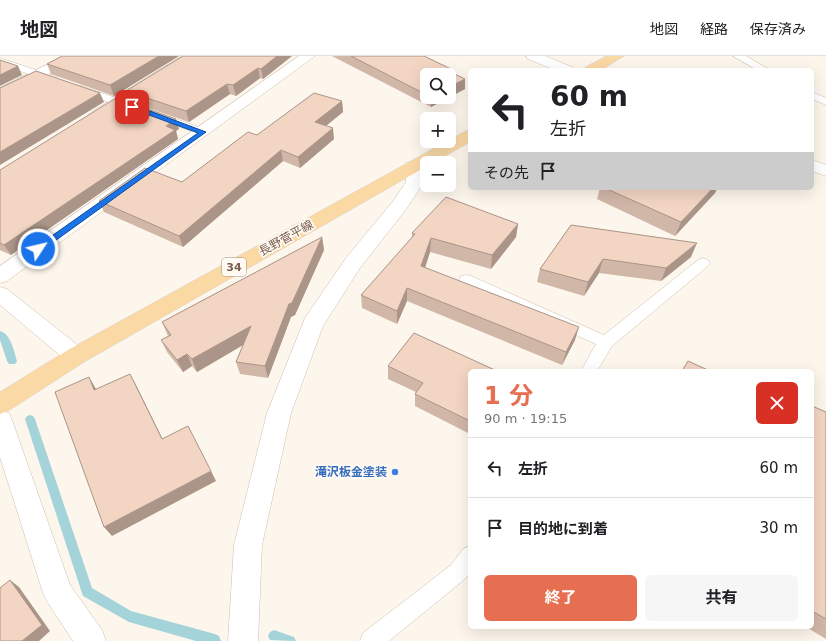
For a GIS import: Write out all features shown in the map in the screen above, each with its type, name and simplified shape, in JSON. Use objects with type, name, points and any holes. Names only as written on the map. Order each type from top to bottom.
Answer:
[{"type":"main road","points":[[595,68],[617,56]]},
{"type":"main road","name":"長野菅平線","points":[[0,404],[76,356],[468,136]]},
{"type":"street","points":[[0,94],[74,56]]},
{"type":"street","points":[[79,126],[192,56]]},
{"type":"street","points":[[0,276],[308,56]]},
{"type":"street","points":[[533,56],[561,68]]},
{"type":"street","points":[[814,166],[826,171]]},
{"type":"street","points":[[243,641],[248,545],[279,413],[313,324],[353,263],[401,204],[415,182],[412,167]]},
{"type":"street","points":[[0,294],[76,356]]},
{"type":"street","points":[[0,420],[58,593],[92,641]]},
{"type":"lane","points":[[738,56],[761,68]]},
{"type":"lane","points":[[0,61],[203,132]]},
{"type":"lane","points":[[814,96],[826,102]]},
{"type":"lane","points":[[590,369],[606,342],[703,263]]},
{"type":"lane","points":[[466,280],[606,342]]},
{"type":"lane","points":[[371,641],[458,572],[468,559]]},
{"type":"building","points":[[62,56],[159,56],[110,85],[47,64]]},
{"type":"building","points":[[183,56],[277,56],[261,69],[258,68],[233,85],[227,84],[186,111],[126,91]]},
{"type":"building","points":[[351,56],[424,56],[449,68],[420,68],[420,91]]},
{"type":"building","points":[[0,60],[18,66],[0,75]]},
{"type":"building","points":[[36,71],[100,93],[0,152],[0,88]]},
{"type":"building","points":[[456,75],[465,79],[456,84]]},
{"type":"building","points":[[314,93],[342,101],[315,122],[333,128],[298,157],[281,150],[179,236],[99,201],[145,168],[182,182],[248,132],[257,135]]},
{"type":"building","points":[[116,98],[176,119],[166,126],[175,130],[4,245],[0,243],[0,170]]},
{"type":"building","points":[[609,190],[711,190],[681,222]]},
{"type":"building","points":[[446,197],[518,224],[492,255],[431,238],[421,266],[579,327],[566,352],[407,288],[397,311],[361,295],[415,234],[412,233]]},
{"type":"building","points":[[571,225],[697,243],[666,268],[603,259],[588,282],[540,269]]},
{"type":"building","points":[[322,237],[292,303],[289,304],[265,366],[236,362],[251,326],[192,359],[187,354],[177,360],[161,340],[171,335],[162,322]]},
{"type":"building","points":[[414,333],[493,369],[468,369],[468,420],[415,394],[423,383],[388,366]]},
{"type":"building","points":[[688,361],[706,369],[683,369]]},
{"type":"building","points":[[130,374],[162,439],[188,426],[211,471],[104,527],[55,392],[89,377],[94,390]]},
{"type":"building","points":[[814,407],[826,412],[826,619],[814,612]]},
{"type":"building","points":[[10,580],[42,625],[22,641],[0,641],[0,588]]},
{"type":"waterway","points":[[0,334],[6,341],[12,361]]},
{"type":"waterway","points":[[30,419],[87,592],[129,616],[215,640]]},
{"type":"waterway","points":[[274,636],[290,641]]},
{"type":"place","name":"滝沢板金塗装","points":[[395,472]]},
{"type":"route","points":[[38,249],[203,132],[132,107]]}]
